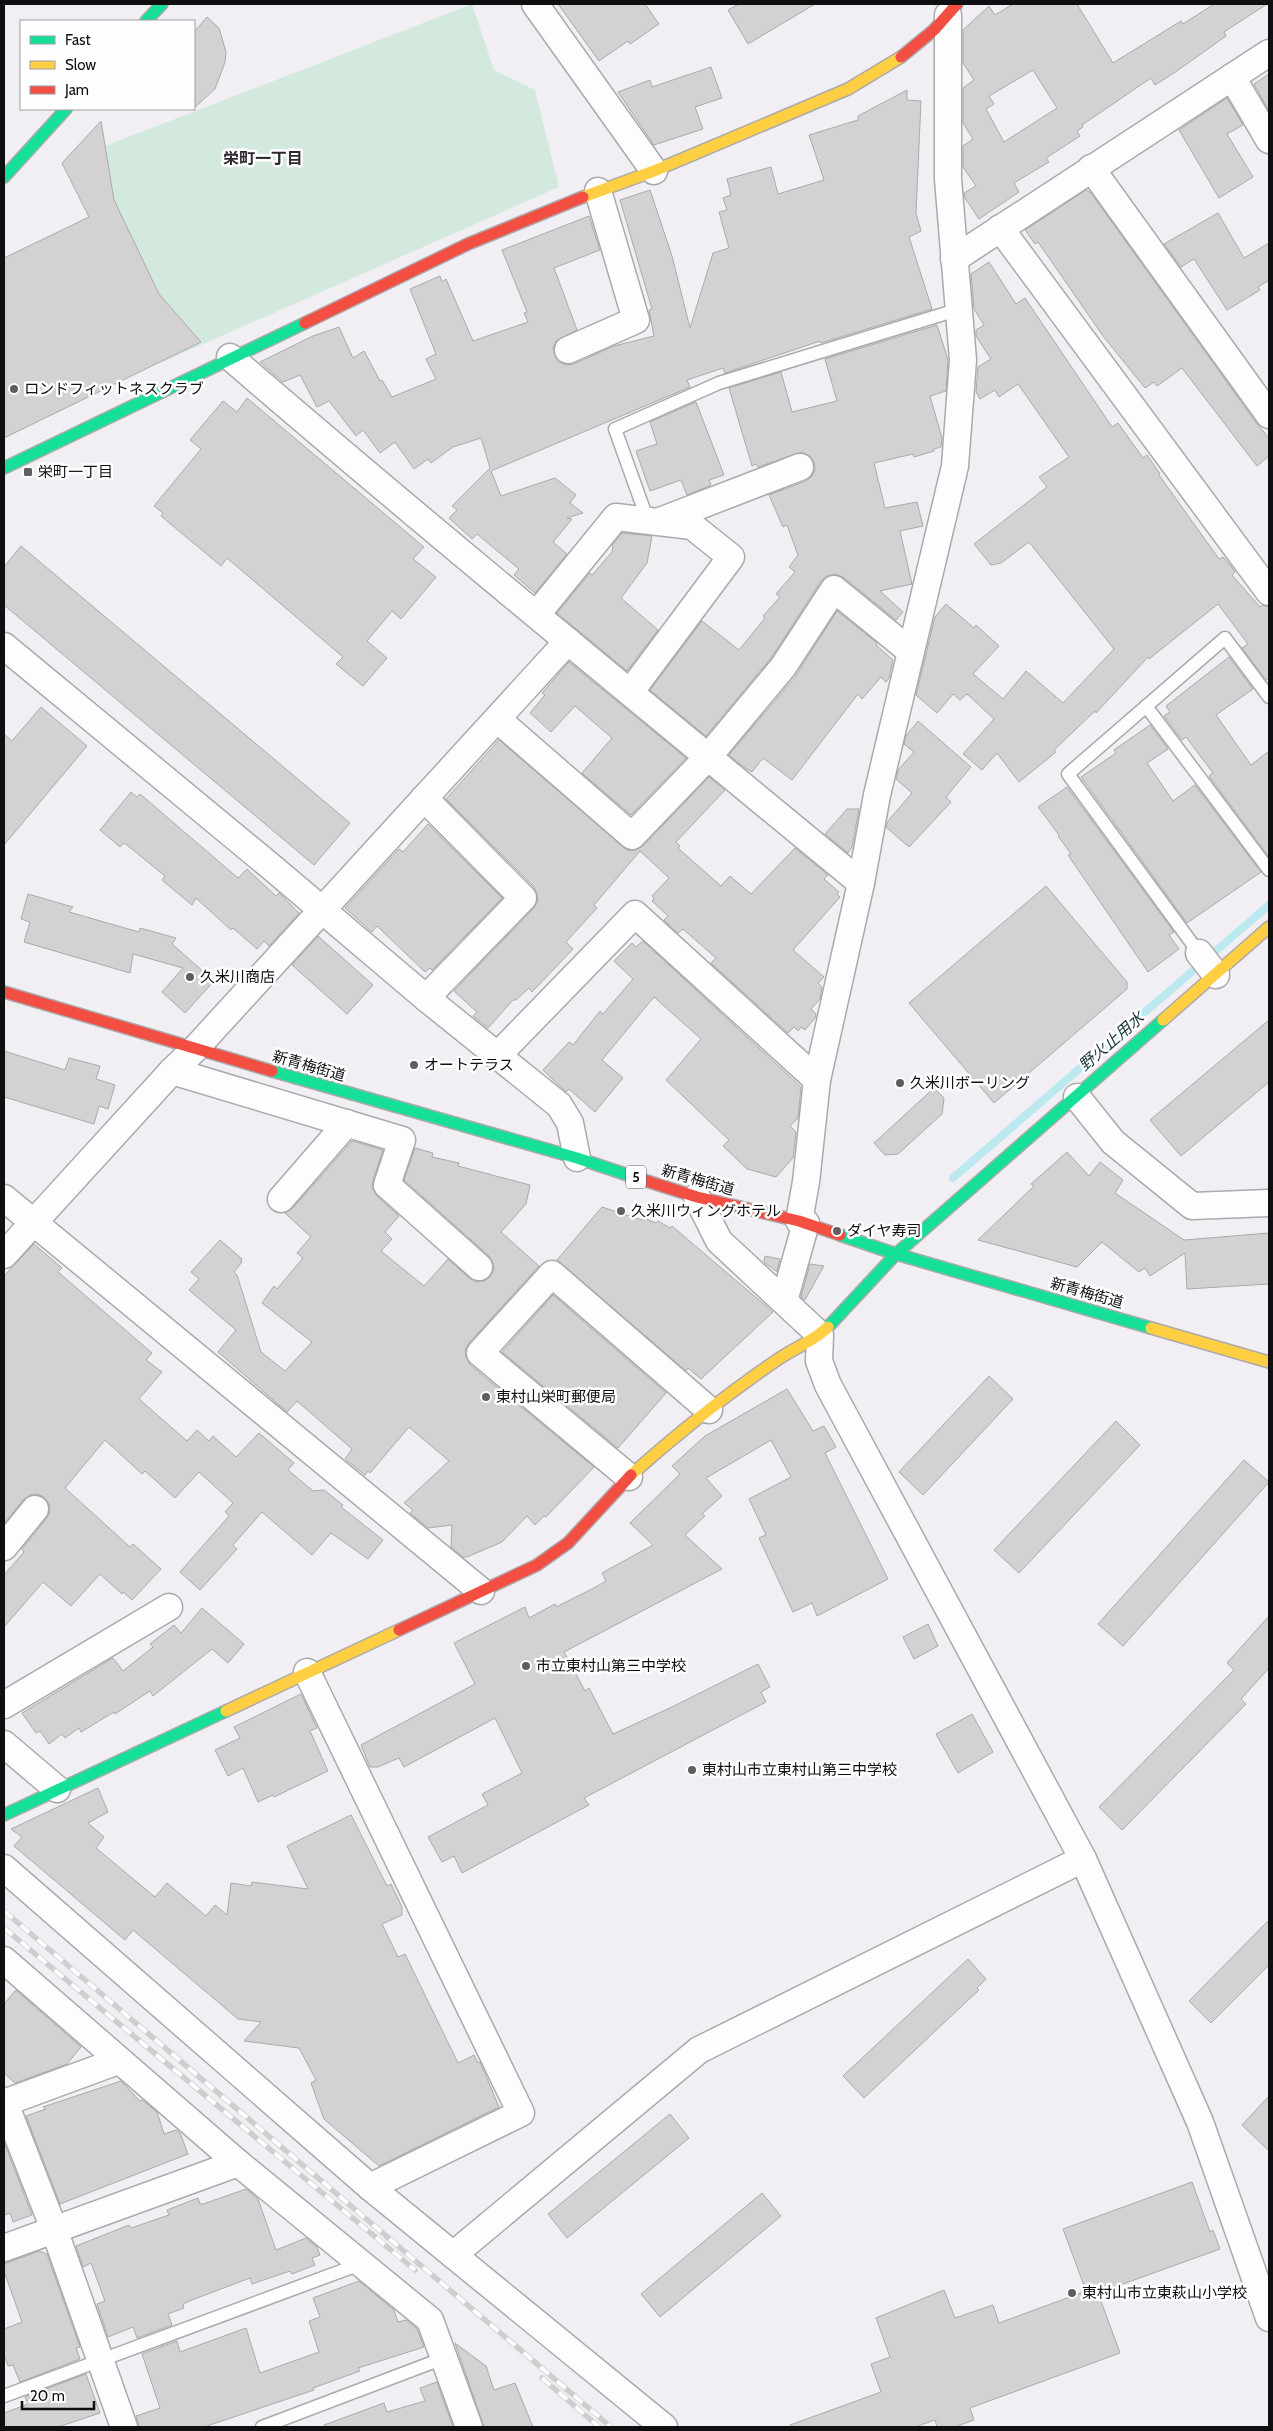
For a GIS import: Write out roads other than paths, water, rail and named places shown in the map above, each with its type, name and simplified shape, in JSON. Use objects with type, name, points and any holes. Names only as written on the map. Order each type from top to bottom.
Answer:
[{"type":"street","points":[[147,20],[162,4]]},
{"type":"street","points":[[535,4],[654,171]]},
{"type":"street","points":[[4,468],[230,357],[468,244],[598,191],[654,171],[848,89],[872,77],[908,52],[953,9]]},
{"type":"street","points":[[784,1301],[802,1222],[817,1080],[910,650],[955,466],[963,360],[948,179],[953,9]]},
{"type":"street","points":[[954,259],[1269,53]]},
{"type":"street","points":[[1232,77],[1269,140]]},
{"type":"street","points":[[4,177],[65,110]]},
{"type":"street","points":[[1092,168],[1269,415]]},
{"type":"street","points":[[568,350],[636,320],[598,191]]},
{"type":"street","points":[[1000,228],[1269,592]]},
{"type":"street","points":[[230,357],[568,641],[631,691],[861,883]]},
{"type":"street","points":[[652,521],[800,467]]},
{"type":"street","points":[[538,614],[616,517],[692,526],[731,557],[631,691]]},
{"type":"street","points":[[497,719],[632,836],[708,757],[784,667],[834,589],[910,650]]},
{"type":"street","points":[[4,1255],[568,641]]},
{"type":"street","points":[[7,654],[558,1105],[570,1124],[577,1158]]},
{"type":"street","points":[[424,798],[523,898],[426,998]]},
{"type":"street","points":[[497,1056],[634,914],[817,1080]]},
{"type":"street","points":[[4,1815],[537,1565],[568,1543],[629,1477],[708,1410],[780,1358],[820,1335],[896,1254],[1077,1097],[1209,965],[1269,927]]},
{"type":"street","name":"新青梅街道","points":[[4,992],[195,1049],[577,1158],[697,1197],[802,1222],[896,1254],[1269,1362]]},
{"type":"street","points":[[172,1071],[402,1140],[387,1185],[480,1267]]},
{"type":"street","points":[[1077,1097],[1113,1142],[1192,1206],[1269,1203]]},
{"type":"street","points":[[280,1200],[347,1123]]},
{"type":"street","points":[[697,1197],[719,1241],[820,1335],[819,1361],[828,1385],[1083,1859],[1200,2122],[1269,2318]]},
{"type":"street","points":[[4,1198],[481,1591]]},
{"type":"street","points":[[629,1477],[480,1353],[552,1274],[708,1410]]},
{"type":"street","points":[[4,1547],[35,1509]]},
{"type":"street","points":[[4,1705],[169,1607]]},
{"type":"street","points":[[307,1672],[521,2113],[370,2187]]},
{"type":"street","points":[[4,1744],[57,1789]]},
{"type":"street","points":[[453,2255],[699,2050],[1083,1859]]},
{"type":"street","points":[[4,1868],[370,2187],[664,2427]]},
{"type":"street","points":[[4,1960],[118,2061],[238,2163],[363,2263],[430,2320],[469,2427]]},
{"type":"street","points":[[118,2061],[4,2102],[54,2229],[124,2427]]},
{"type":"street","points":[[4,2248],[238,2163]]},
{"type":"lane","points":[[652,521],[615,429],[719,383],[960,309]]},
{"type":"lane","points":[[1209,965],[1068,774],[1225,638],[1269,698]]},
{"type":"lane","points":[[1146,706],[1269,870]]},
{"type":"lane","points":[[4,2396],[363,2263]]},
{"type":"lane","points":[[262,2427],[444,2358]]},
{"type":"waterway","name":"野火止用水","points":[[953,1178],[1269,905]]},
{"type":"railway","points":[[4,1911],[611,2427]]},
{"type":"railway","points":[[4,1928],[415,2270]]},
{"type":"railway","points":[[542,2378],[599,2427]]},
{"type":"place","name":"ロンドフィットネスクラブ","points":[[14,389]]},
{"type":"place","name":"栄町一丁目","points":[[28,472]]},
{"type":"place","name":"久米川商店","points":[[190,977]]},
{"type":"place","name":"オートテラス","points":[[414,1065]]},
{"type":"place","name":"久米川ボーリング","points":[[900,1083]]},
{"type":"place","name":"久米川ウィングホテル","points":[[621,1211]]},
{"type":"place","name":"ダイヤ寿司","points":[[837,1231]]},
{"type":"place","name":"東村山栄町郵便局","points":[[486,1397]]},
{"type":"place","name":"市立東村山第三中学校","points":[[526,1666]]},
{"type":"place","name":"東村山市立東村山第三中学校","points":[[692,1770]]},
{"type":"place","name":"東村山市立東萩山小学校","points":[[1072,2293]]},
{"type":"district","name":"栄町一丁目","points":[[263,158]]}]
